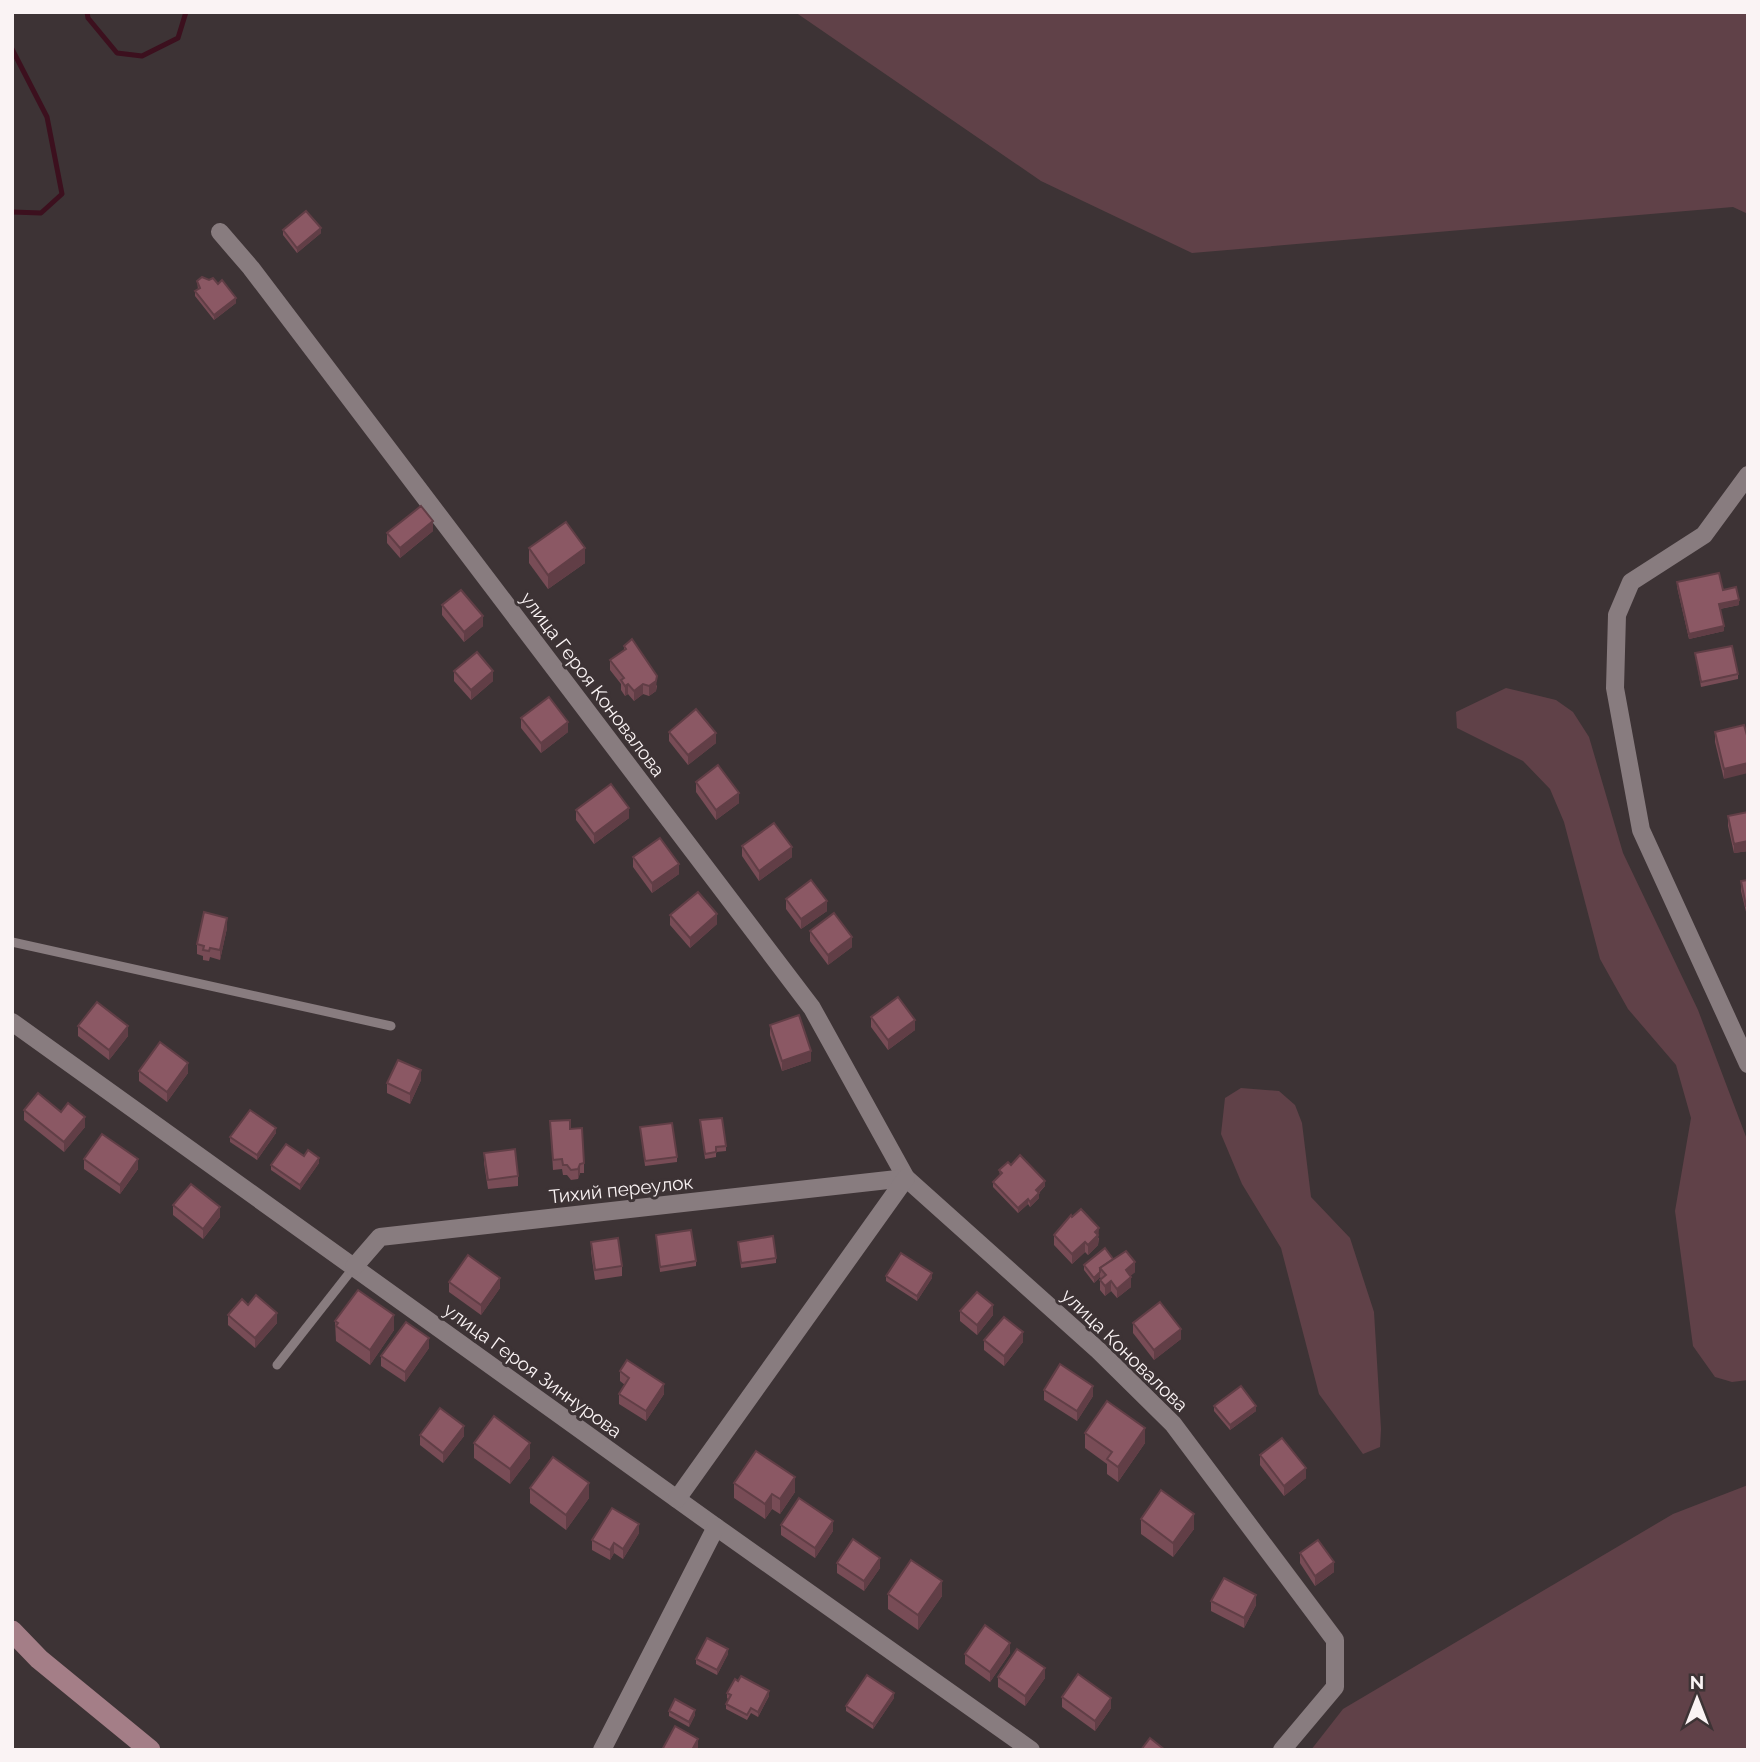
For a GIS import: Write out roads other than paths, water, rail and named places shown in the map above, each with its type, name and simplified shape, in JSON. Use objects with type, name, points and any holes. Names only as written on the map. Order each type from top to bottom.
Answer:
[{"type":"street","name":"улица Героя Коновалова","points":[[220,232],[251,268],[812,1007],[906,1178]]},
{"type":"street","points":[[1748,475],[1704,535],[1631,582],[1617,615],[1615,688],[1642,830],[1748,1064]]},
{"type":"street","name":"улица Героя Зиннурова","points":[[12,1022],[1031,1750]]},
{"type":"street","name":"Тихий переулок","points":[[354,1267],[380,1237],[906,1178]]},
{"type":"street","points":[[677,1499],[906,1178]]},
{"type":"street","name":"улица Коновалова","points":[[906,1178],[1099,1351],[1174,1424],[1335,1640],[1335,1687],[1282,1750]]},
{"type":"street","points":[[602,1750],[716,1527]]},
{"type":"street","points":[[12,1631],[39,1659],[150,1750]]},
{"type":"lane","points":[[12,942],[391,1026]]},
{"type":"lane","points":[[277,1365],[354,1267]]},
{"type":"waterway","points":[[87,12],[88,18],[117,53],[142,56],[178,38],[186,12]]},
{"type":"waterway","points":[[12,49],[47,117],[62,194],[41,213],[12,212]]}]
